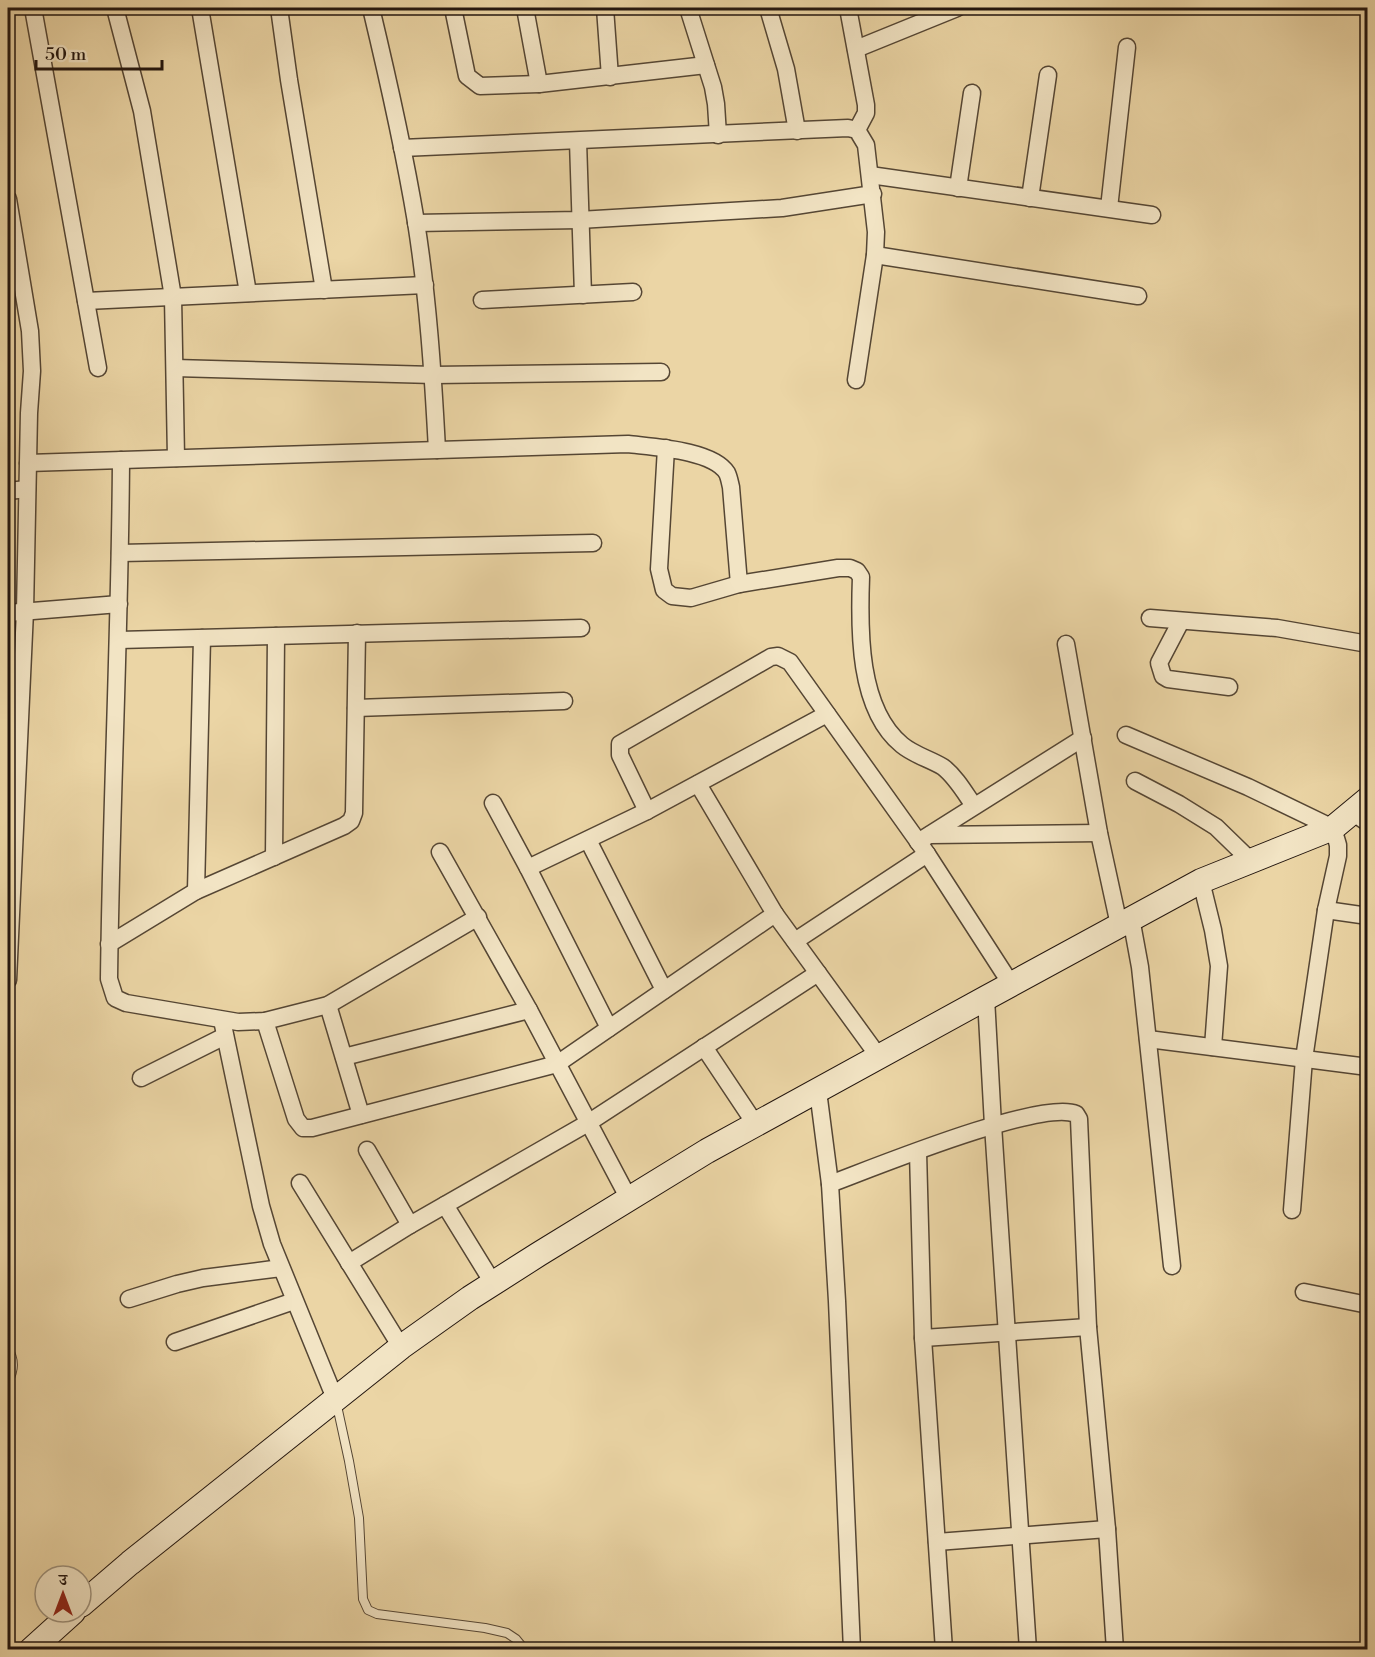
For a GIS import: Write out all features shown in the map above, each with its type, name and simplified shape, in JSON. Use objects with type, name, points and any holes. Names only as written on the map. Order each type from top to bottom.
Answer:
[{"type":"main road","points":[[93,1595],[401,1347],[493,1283],[629,1199],[707,1151],[1201,881],[1333,828],[1362,812]]},
{"type":"main road","points":[[31,1650],[60,1624]]},
{"type":"street","points":[[33,8],[98,368]]},
{"type":"street","points":[[116,8],[142,111],[173,297],[176,458]]},
{"type":"street","points":[[200,8],[248,293]]},
{"type":"street","points":[[279,8],[324,290]]},
{"type":"street","points":[[371,8],[416,223],[434,375],[437,450]]},
{"type":"street","points":[[453,8],[467,76],[480,86],[539,84],[706,65]]},
{"type":"street","points":[[525,8],[539,84]]},
{"type":"street","points":[[605,8],[610,77]]},
{"type":"street","points":[[688,8],[716,104],[718,135]]},
{"type":"street","points":[[768,8],[786,69],[797,131]]},
{"type":"street","points":[[848,8],[866,105],[861,136],[873,194],[876,232],[875,255],[855,380]]},
{"type":"street","points":[[855,49],[957,8]]},
{"type":"street","points":[[1109,208],[1127,46]]},
{"type":"street","points":[[1030,198],[1048,75]]},
{"type":"street","points":[[958,188],[972,93]]},
{"type":"street","points":[[402,148],[848,128],[861,136]]},
{"type":"street","points":[[578,141],[583,295]]},
{"type":"street","points":[[870,175],[1152,215]]},
{"type":"street","points":[[416,223],[579,220],[782,208],[873,194]]},
{"type":"street","points":[[8,199],[30,331],[32,371],[28,413],[25,611],[14,695],[8,980]]},
{"type":"street","points":[[875,255],[1138,296]]},
{"type":"street","points":[[86,301],[425,285]]},
{"type":"street","points":[[482,300],[633,292]]},
{"type":"street","points":[[175,368],[434,375],[661,372]]},
{"type":"street","points":[[28,463],[628,444],[666,448],[701,456],[718,463],[727,473],[731,487],[739,584]]},
{"type":"street","points":[[666,448],[659,569],[664,591],[672,596],[691,598],[739,584],[838,568],[850,568],[857,571],[861,577],[861,644],[870,692],[878,713],[888,732],[904,747],[943,767],[954,777],[974,806]]},
{"type":"street","points":[[121,460],[119,639],[110,854],[108,980],[115,998],[126,1003],[192,1014],[224,1028]]},
{"type":"street","points":[[8,491],[27,489]]},
{"type":"street","points":[[120,553],[593,543]]},
{"type":"street","points":[[8,613],[119,604]]},
{"type":"street","points":[[1150,618],[1277,628],[1368,644]]},
{"type":"street","points":[[1181,621],[1159,663],[1163,676],[1167,679],[1229,687]]},
{"type":"street","points":[[119,639],[582,628]]},
{"type":"street","points":[[109,944],[196,891],[351,821],[354,813],[357,633]]},
{"type":"street","points":[[274,857],[276,636]]},
{"type":"street","points":[[196,891],[202,638]]},
{"type":"street","points":[[1066,644],[1099,833],[1140,967],[1172,1266]]},
{"type":"street","points":[[647,811],[620,755],[620,744],[771,657],[778,656],[790,662],[925,844],[1011,984]]},
{"type":"street","points":[[356,708],[564,701]]},
{"type":"street","points":[[528,868],[647,811],[827,714]]},
{"type":"street","points":[[1126,735],[1248,787],[1333,828],[1338,845],[1338,856],[1326,910],[1304,1059],[1292,1210]]},
{"type":"street","points":[[795,941],[974,806],[1083,738]]},
{"type":"street","points":[[1136,781],[1216,827],[1251,861]]},
{"type":"street","points":[[698,784],[775,914],[879,1057]]},
{"type":"street","points":[[493,803],[609,1028]]},
{"type":"street","points":[[925,844],[1099,833]]},
{"type":"street","points":[[588,840],[664,990]]},
{"type":"street","points":[[440,852],[529,1010],[629,1199]]},
{"type":"street","points":[[1201,881],[1216,941],[1219,966],[1213,1047]]},
{"type":"street","points":[[1326,910],[1368,916]]},
{"type":"street","points":[[265,1021],[299,1125],[303,1128],[312,1128],[557,1064],[775,914]]},
{"type":"street","points":[[141,1078],[224,1028],[238,1022],[265,1021],[328,1005],[478,917]]},
{"type":"street","points":[[349,1263],[410,1225],[588,1123],[818,972]]},
{"type":"street","points":[[986,998],[1028,1650]]},
{"type":"street","points":[[328,1005],[361,1115]]},
{"type":"street","points":[[344,1058],[529,1010]]},
{"type":"street","points":[[224,1028],[261,1206],[281,1268],[336,1401]]},
{"type":"street","points":[[1148,1039],[1368,1067]]},
{"type":"street","points":[[704,1047],[756,1125]]},
{"type":"street","points":[[818,1091],[830,1184],[852,1650]]},
{"type":"street","points":[[830,1184],[993,1125],[1063,1110],[1076,1114],[1079,1119],[1088,1327],[1107,1529],[1115,1650]]},
{"type":"street","points":[[367,1150],[410,1225]]},
{"type":"street","points":[[918,1152],[922,1338],[944,1650]]},
{"type":"street","points":[[300,1183],[401,1347]]},
{"type":"street","points":[[445,1205],[493,1283]]},
{"type":"street","points":[[129,1299],[203,1278],[281,1268]]},
{"type":"street","points":[[1304,1292],[1368,1305]]},
{"type":"street","points":[[175,1342],[294,1301]]},
{"type":"street","points":[[922,1338],[1088,1327]]},
{"type":"street","points":[[936,1542],[1107,1529]]},
{"type":"lane","points":[[8,1349],[13,1361],[13,1371],[8,1382]]},
{"type":"lane","points":[[336,1401],[350,1461],[359,1518],[364,1606],[377,1614],[507,1633],[516,1639],[525,1650]]}]
